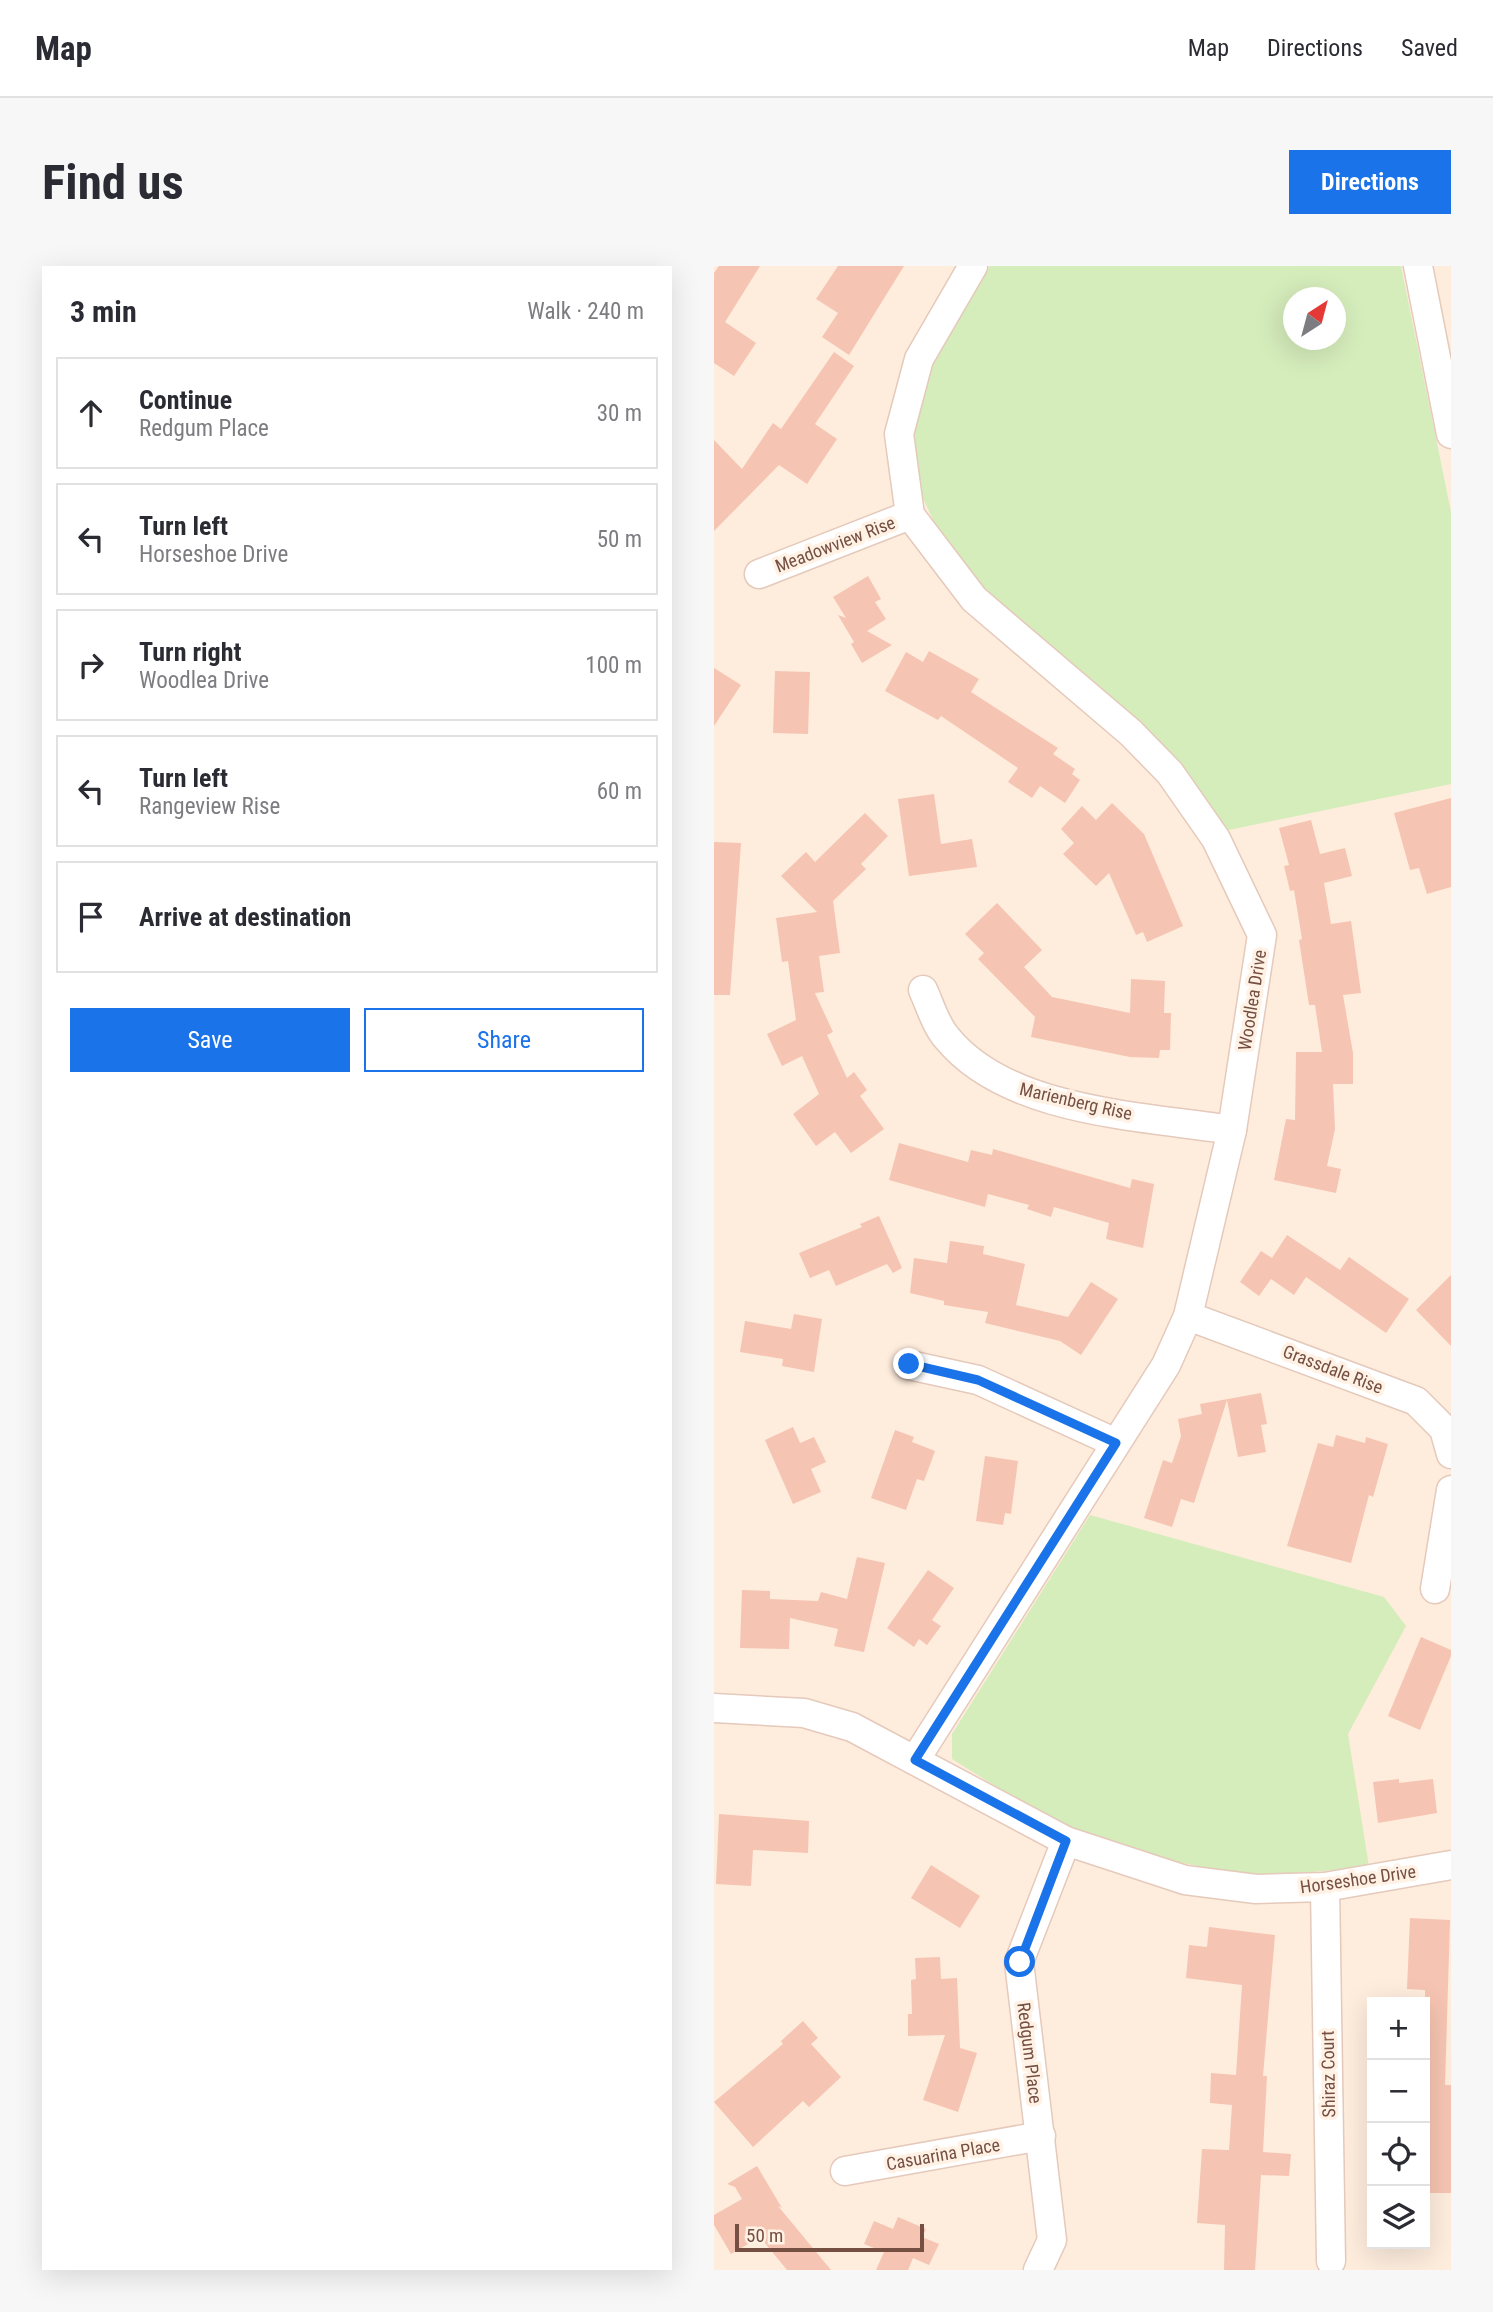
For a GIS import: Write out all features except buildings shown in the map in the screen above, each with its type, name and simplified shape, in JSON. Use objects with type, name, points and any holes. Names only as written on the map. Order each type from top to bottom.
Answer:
[{"type":"street","name":"Woodlea Drive","points":[[915,1760],[1166,1365],[1188,1316],[1232,1130],[1262,934],[1216,839],[1170,774],[1131,733],[974,599],[911,515],[899,434],[919,359],[972,266]]},
{"type":"street","points":[[1418,266],[1451,434]]},
{"type":"street","name":"Meadowview Rise","points":[[759,574],[911,515]]},
{"type":"street","name":"Marienberg Rise","points":[[923,990],[946,1037],[973,1064],[1010,1086],[1051,1099],[1099,1109],[1232,1130]]},
{"type":"street","name":"Grassdale Rise","points":[[1188,1316],[1416,1401],[1444,1429],[1451,1454]]},
{"type":"street","points":[[909,1364],[978,1380],[1116,1443]]},
{"type":"street","points":[[1435,1589],[1451,1490]]},
{"type":"street","name":"Horseshoe Drive","points":[[714,1708],[804,1713],[852,1727],[1066,1841],[1185,1880],[1256,1889],[1325,1887],[1451,1865]]},
{"type":"street","name":"Redgum Place","points":[[1038,2270],[1052,2240],[1020,1962],[1066,1841]]},
{"type":"street","name":"Shiraz Court","points":[[1325,1887],[1331,2261]]},
{"type":"street","name":"Casuarina Place","points":[[845,2171],[1041,2136]]},
{"type":"green space","points":[[990,266],[1401,266],[1451,512],[1451,784],[1224,831],[1176,758],[984,592],[947,550],[916,483],[914,417],[930,361]]},
{"type":"green space","points":[[1090,1515],[1384,1597],[1406,1626],[1348,1734],[1369,1867],[1252,1877],[1149,1856],[1048,1819],[952,1759],[952,1734]]},
{"type":"route","points":[[909,1364],[978,1380],[1116,1443],[915,1760],[1066,1841],[1020,1962]]}]
